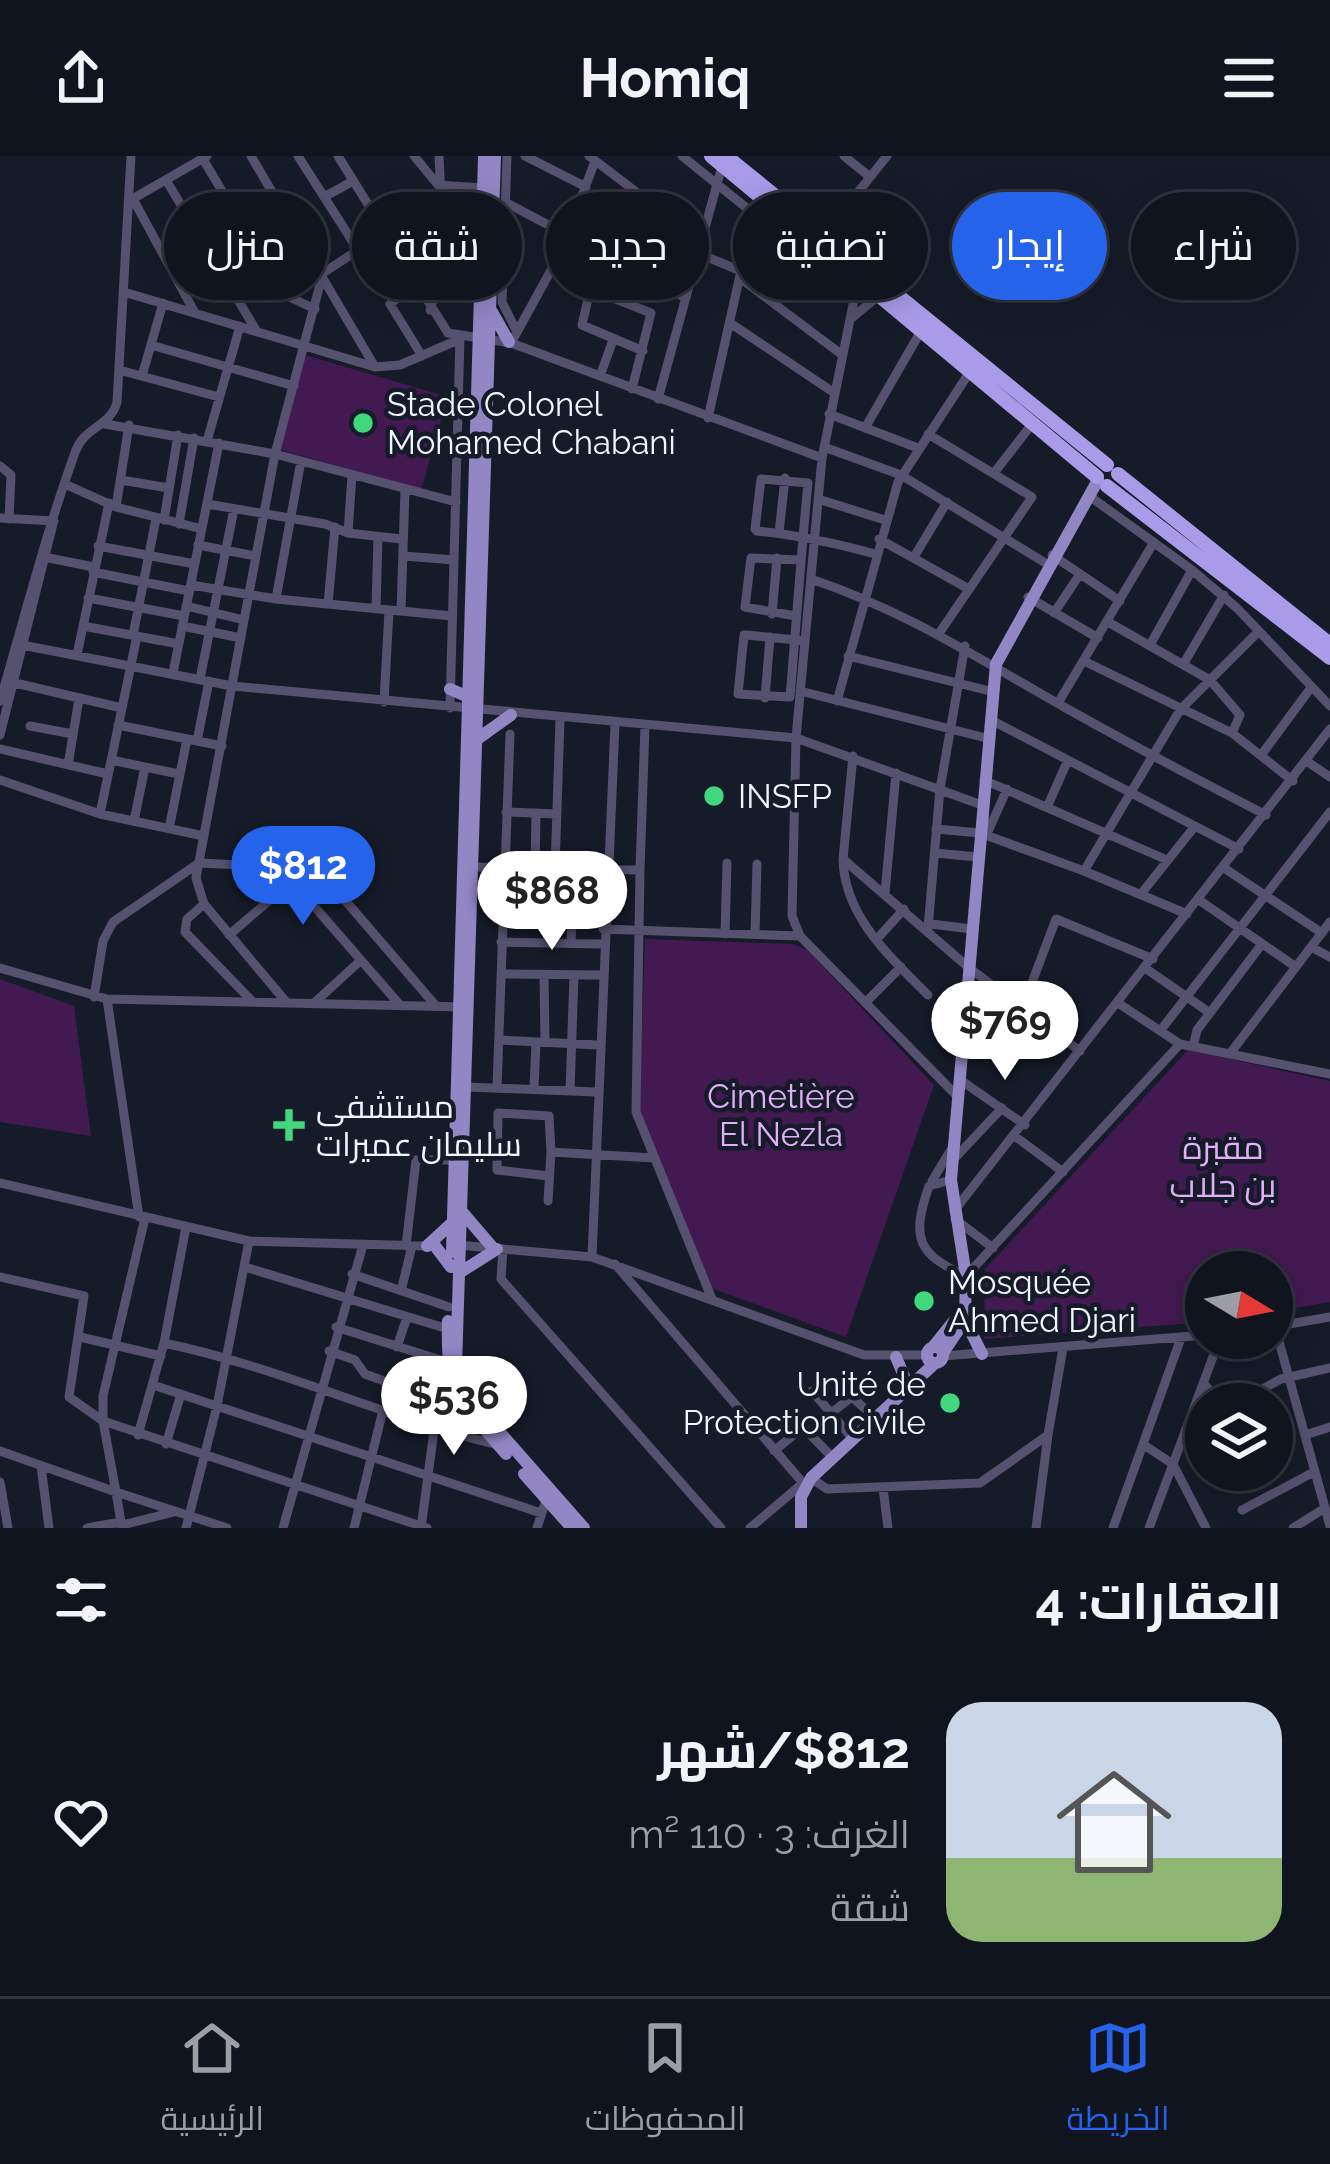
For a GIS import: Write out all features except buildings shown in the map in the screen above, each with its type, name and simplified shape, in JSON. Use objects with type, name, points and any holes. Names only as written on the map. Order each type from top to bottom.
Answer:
[{"type":"highway","points":[[720,159],[764,192]]},
{"type":"highway","points":[[720,159],[755,192]]},
{"type":"highway","points":[[882,300],[1032,424],[1330,644]]},
{"type":"highway","points":[[898,300],[1105,478]]},
{"type":"highway","points":[[1215,561],[1330,658]]},
{"type":"main road","points":[[484,156],[484,337],[463,1006],[466,1087],[447,1369],[465,1408],[500,1445],[543,1507],[572,1528]]},
{"type":"main road","points":[[495,156],[470,706],[475,741],[471,867],[454,1160],[458,1217],[431,1246],[454,1270],[461,1385],[584,1528]]},
{"type":"main road","points":[[488,362],[511,343],[490,308]]},
{"type":"main road","points":[[982,1354],[966,1313],[966,1276],[951,1180],[996,664],[1050,559],[1105,478]]},
{"type":"main road","points":[[450,689],[470,706]]},
{"type":"main road","points":[[475,741],[511,716]]},
{"type":"main road","points":[[454,1270],[498,1249],[458,1217]]},
{"type":"main road","points":[[801,1528],[806,1482],[909,1388],[966,1313]]},
{"type":"main road","points":[[896,1358],[909,1388]]},
{"type":"street","points":[[0,735],[39,574],[78,445],[115,411],[131,156]]},
{"type":"street","points":[[251,156],[274,192]]},
{"type":"street","points":[[298,156],[321,192]]},
{"type":"street","points":[[338,156],[360,192]]},
{"type":"street","points":[[414,156],[438,185],[483,188]]},
{"type":"street","points":[[438,192],[439,156]]},
{"type":"street","points":[[505,192],[507,156]]},
{"type":"street","points":[[525,156],[586,188]]},
{"type":"street","points":[[682,156],[733,197]]},
{"type":"street","points":[[844,156],[870,177]]},
{"type":"street","points":[[858,192],[887,156]]},
{"type":"street","points":[[131,200],[205,157],[224,192]]},
{"type":"street","points":[[584,192],[592,158],[634,192]]},
{"type":"street","points":[[709,202],[720,159]]},
{"type":"street","points":[[166,180],[174,192]]},
{"type":"street","points":[[328,195],[353,181]]},
{"type":"street","points":[[131,200],[164,257]]},
{"type":"street","points":[[328,203],[352,241]]},
{"type":"street","points":[[511,343],[546,273]]},
{"type":"street","points":[[328,281],[375,367]]},
{"type":"street","points":[[124,292],[375,367],[422,356],[459,339],[484,337],[511,343],[708,418],[901,475],[1120,601]]},
{"type":"street","points":[[188,300],[195,313]]},
{"type":"street","points":[[239,300],[256,331]]},
{"type":"street","points":[[291,300],[315,309]]},
{"type":"street","points":[[287,1003],[204,904],[196,878],[275,454],[317,300]]},
{"type":"street","points":[[395,300],[390,304],[422,356]]},
{"type":"street","points":[[424,300],[448,333],[459,339]]},
{"type":"street","points":[[430,310],[433,300]]},
{"type":"street","points":[[502,300],[515,328]]},
{"type":"street","points":[[586,300],[582,325],[643,351]]},
{"type":"street","points":[[620,300],[651,313],[632,389]]},
{"type":"street","points":[[658,399],[683,300]]},
{"type":"street","points":[[708,418],[735,300]]},
{"type":"street","points":[[773,300],[842,354]]},
{"type":"street","points":[[855,300],[833,392],[818,499],[801,560],[790,900],[800,936],[959,1098]]},
{"type":"street","points":[[853,317],[874,300]]},
{"type":"street","points":[[142,376],[163,304]]},
{"type":"street","points":[[730,323],[833,392]]},
{"type":"street","points":[[172,673],[202,529],[219,397],[240,326]]},
{"type":"street","points":[[865,428],[920,331]]},
{"type":"street","points":[[450,708],[459,339]]},
{"type":"street","points":[[600,376],[613,340]]},
{"type":"street","points":[[151,345],[294,386]]},
{"type":"street","points":[[119,370],[219,397]]},
{"type":"street","points":[[837,700],[879,539],[901,475],[969,373]]},
{"type":"street","points":[[829,414],[918,448]]},
{"type":"street","points":[[101,424],[129,425],[275,454],[456,502]]},
{"type":"street","points":[[994,473],[1032,424]]},
{"type":"street","points":[[77,655],[98,546],[121,480],[129,425]]},
{"type":"street","points":[[928,434],[1032,497],[940,632]]},
{"type":"street","points":[[100,814],[148,555],[169,488],[178,435]]},
{"type":"street","points":[[179,524],[194,438]]},
{"type":"street","points":[[275,599],[301,461]]},
{"type":"street","points":[[0,466],[11,475],[5,519],[54,523]]},
{"type":"street","points":[[348,533],[352,475]]},
{"type":"street","points":[[779,533],[784,478]]},
{"type":"street","points":[[800,640],[744,635],[737,692],[790,697],[811,579],[809,536],[807,481],[760,479],[754,526],[809,536],[875,554]]},
{"type":"street","points":[[121,480],[169,488]]},
{"type":"street","points":[[67,484],[112,506],[202,529]]},
{"type":"street","points":[[384,702],[404,556],[405,490]]},
{"type":"street","points":[[818,499],[885,520]]},
{"type":"street","points":[[1088,501],[1154,542],[1224,595],[1330,706]]},
{"type":"street","points":[[914,557],[947,502]]},
{"type":"street","points":[[206,504],[401,539]]},
{"type":"street","points":[[169,829],[179,775],[192,740],[234,509]]},
{"type":"street","points":[[39,574],[49,557],[54,523]]},
{"type":"street","points":[[328,604],[334,527]]},
{"type":"street","points":[[376,609],[378,537]]},
{"type":"street","points":[[879,539],[969,590]]},
{"type":"street","points":[[1058,704],[1154,542]]},
{"type":"street","points":[[198,545],[256,556]]},
{"type":"street","points":[[98,546],[195,564]]},
{"type":"street","points":[[404,556],[454,560]]},
{"type":"street","points":[[49,557],[143,582],[452,616]]},
{"type":"street","points":[[796,616],[745,607],[751,558],[801,560]]},
{"type":"street","points":[[772,614],[777,558]]},
{"type":"street","points":[[1204,580],[1215,561]]},
{"type":"street","points":[[1150,645],[1192,570]]},
{"type":"street","points":[[1054,613],[1080,574]]},
{"type":"street","points":[[811,579],[864,596],[940,632],[1058,704],[1266,815]]},
{"type":"street","points":[[1184,664],[1224,595]]},
{"type":"street","points":[[1028,597],[1098,638]]},
{"type":"street","points":[[88,598],[184,616],[213,613],[244,620]]},
{"type":"street","points":[[184,616],[209,632],[241,638]]},
{"type":"street","points":[[1108,622],[1210,680],[1240,715],[1232,733]]},
{"type":"street","points":[[83,626],[178,644]]},
{"type":"street","points":[[1084,871],[1180,710],[1259,631]]},
{"type":"street","points":[[765,698],[770,637]]},
{"type":"street","points":[[21,645],[232,686],[450,708],[470,706],[511,716],[796,738],[982,800]]},
{"type":"street","points":[[929,926],[940,789],[965,646]]},
{"type":"street","points":[[848,656],[994,692]]},
{"type":"street","points":[[1084,661],[1232,733],[1292,782]]},
{"type":"street","points":[[10,682],[122,708]]},
{"type":"street","points":[[0,700],[10,682]]},
{"type":"street","points":[[1262,754],[1310,689]]},
{"type":"street","points":[[800,691],[990,739]]},
{"type":"street","points":[[68,765],[80,699]]},
{"type":"street","points":[[555,869],[560,719]]},
{"type":"street","points":[[991,720],[1239,849]]},
{"type":"street","points":[[592,1257],[615,724]]},
{"type":"street","points":[[118,725],[222,746]]},
{"type":"street","points":[[30,726],[73,734]]},
{"type":"street","points":[[645,726],[635,1106],[712,1300]]},
{"type":"street","points":[[993,1248],[954,1215],[1330,729]]},
{"type":"street","points":[[497,1088],[510,734]]},
{"type":"street","points":[[0,749],[109,774]]},
{"type":"street","points":[[853,756],[843,859],[850,902],[928,995]]},
{"type":"street","points":[[112,760],[179,775]]},
{"type":"street","points":[[1048,805],[1068,760]]},
{"type":"street","points":[[1308,762],[1330,777]]},
{"type":"street","points":[[134,821],[146,767]]},
{"type":"street","points":[[885,893],[896,772]]},
{"type":"street","points":[[0,780],[100,814],[204,836]]},
{"type":"street","points":[[984,780],[1108,830],[1167,860]]},
{"type":"street","points":[[983,834],[1007,789]]},
{"type":"street","points":[[506,812],[557,814]]},
{"type":"street","points":[[1160,1031],[1330,812]]},
{"type":"street","points":[[535,869],[536,813]]},
{"type":"street","points":[[1141,894],[1196,826]]},
{"type":"street","points":[[936,829],[983,834],[1187,914]]},
{"type":"street","points":[[1316,830],[1330,841]]},
{"type":"street","points":[[935,853],[978,857]]},
{"type":"street","points":[[843,859],[929,926],[968,967],[1080,1051]]},
{"type":"street","points":[[122,1525],[103,1396],[119,1346],[142,1218],[101,998],[103,940],[113,922],[200,863],[319,870],[436,1006]]},
{"type":"street","points":[[725,934],[727,863]]},
{"type":"street","points":[[754,934],[757,864]]},
{"type":"street","points":[[280,866],[400,1005]]},
{"type":"street","points":[[471,867],[640,870]]},
{"type":"street","points":[[1225,868],[1322,933]]},
{"type":"street","points":[[229,935],[292,881]]},
{"type":"street","points":[[503,889],[605,892]]},
{"type":"street","points":[[547,943],[548,890]]},
{"type":"street","points":[[571,944],[573,891]]},
{"type":"street","points":[[1199,900],[1296,967]]},
{"type":"street","points":[[204,904],[187,919],[185,932],[253,1002]]},
{"type":"street","points":[[877,939],[904,909]]},
{"type":"street","points":[[1022,1009],[1056,919],[1149,963],[1186,998],[1210,1013]]},
{"type":"street","points":[[1232,1051],[1330,922]]},
{"type":"street","points":[[929,926],[972,928]]},
{"type":"street","points":[[603,929],[800,936]]},
{"type":"street","points":[[501,942],[602,944]]},
{"type":"street","points":[[1194,1043],[1210,1013],[1262,944]]},
{"type":"street","points":[[1311,947],[1330,957]]},
{"type":"street","points":[[313,1004],[360,961]]},
{"type":"street","points":[[1,965],[101,998],[463,1006]]},
{"type":"street","points":[[866,1002],[901,967]]},
{"type":"street","points":[[502,974],[601,975]]},
{"type":"street","points":[[534,1089],[544,975]]},
{"type":"street","points":[[570,1091],[574,975]]},
{"type":"street","points":[[1118,1003],[1180,1044],[1194,1043],[1330,1074]]},
{"type":"street","points":[[500,1040],[598,1045]]},
{"type":"street","points":[[955,1143],[922,1209],[923,1250],[932,1260],[966,1276],[1180,1044]]},
{"type":"street","points":[[933,1070],[958,1061]]},
{"type":"street","points":[[959,1079],[1025,1125]]},
{"type":"street","points":[[466,1087],[596,1092]]},
{"type":"street","points":[[954,1159],[1002,1108]]},
{"type":"street","points":[[548,1202],[551,1152],[549,1116],[498,1113],[497,1170],[549,1176]]},
{"type":"street","points":[[1016,1137],[1063,1172]]},
{"type":"street","points":[[551,1152],[654,1158]]},
{"type":"street","points":[[401,1291],[416,1160],[454,1160]]},
{"type":"street","points":[[932,1181],[951,1180]]},
{"type":"street","points":[[0,1183],[249,1241],[457,1245],[592,1257],[854,1352],[896,1358],[1185,1338]]},
{"type":"street","points":[[137,1435],[154,1385],[187,1227]]},
{"type":"street","points":[[186,1528],[229,1356],[249,1241]]},
{"type":"street","points":[[283,1528],[344,1297],[363,1245]]},
{"type":"street","points":[[498,1249],[501,1279],[720,1528]]},
{"type":"street","points":[[615,1264],[773,1450],[806,1482],[822,1489],[980,1483],[1048,1435]]},
{"type":"street","points":[[245,1267],[448,1329]]},
{"type":"street","points":[[352,1274],[449,1306]]},
{"type":"street","points":[[640,1296],[650,1276]]},
{"type":"street","points":[[0,1277],[84,1296],[68,1397],[103,1420],[423,1527],[438,1401],[447,1369],[336,1327]]},
{"type":"street","points":[[397,1347],[407,1317]]},
{"type":"street","points":[[1293,1323],[1330,1317]]},
{"type":"street","points":[[80,1336],[160,1356]]},
{"type":"street","points":[[1113,1528],[1181,1338]]},
{"type":"street","points":[[164,1343],[229,1356],[435,1430],[500,1445]]},
{"type":"street","points":[[1036,1528],[1063,1348]]},
{"type":"street","points":[[329,1352],[355,1360],[365,1374],[438,1401]]},
{"type":"street","points":[[1283,1359],[1330,1526]]},
{"type":"street","points":[[1279,1383],[1330,1368]]},
{"type":"street","points":[[154,1385],[428,1478],[543,1507],[537,1528]]},
{"type":"street","points":[[812,1391],[854,1439]]},
{"type":"street","points":[[166,1444],[181,1394]]},
{"type":"street","points":[[831,1413],[852,1397],[876,1419]]},
{"type":"street","points":[[354,1528],[383,1410]]},
{"type":"street","points":[[773,1450],[803,1427],[833,1458]]},
{"type":"street","points":[[1305,1435],[1330,1427]]},
{"type":"street","points":[[1149,1528],[1185,1434]]},
{"type":"street","points":[[1144,1445],[1173,1464],[1206,1528]]},
{"type":"street","points":[[0,1450],[227,1528]]},
{"type":"street","points":[[41,1466],[49,1528]]},
{"type":"street","points":[[1242,1510],[1314,1472]]},
{"type":"street","points":[[750,1528],[806,1482]]},
{"type":"street","points":[[0,1483],[8,1528]]},
{"type":"street","points":[[883,1487],[887,1528]]},
{"type":"street","points":[[1293,1528],[1328,1507]]},
{"type":"street","points":[[87,1528],[122,1525],[176,1511]]},
{"type":"green space","name":"Stade Colonel Mohamed Chabani","points":[[305,355],[448,397],[421,490],[278,449]]},
{"type":"green space","name":"Cimetière El Nezla","points":[[645,939],[794,944],[808,951],[934,1085],[846,1337],[711,1288],[639,1113]]},
{"type":"green space","points":[[0,979],[74,1006],[91,1136],[0,1122]]},
{"type":"green space","name":"مقبرة بن جلاب","points":[[1188,1050],[1330,1081],[1330,1302],[1293,1308],[1293,1251],[1185,1251],[1185,1324],[984,1339],[985,1269]]},
{"type":"place","name":"Stade Colonel Mohamed Chabani","points":[[363,423]]},
{"type":"place","name":"INSFP","points":[[714,796]]},
{"type":"place","name":"مستشفى سليمان عميرات","points":[[289,1125]]},
{"type":"place","name":"Mosquée Ahmed Djari","points":[[924,1301]]},
{"type":"place","name":"Unité de Protection civile","points":[[950,1403]]}]
